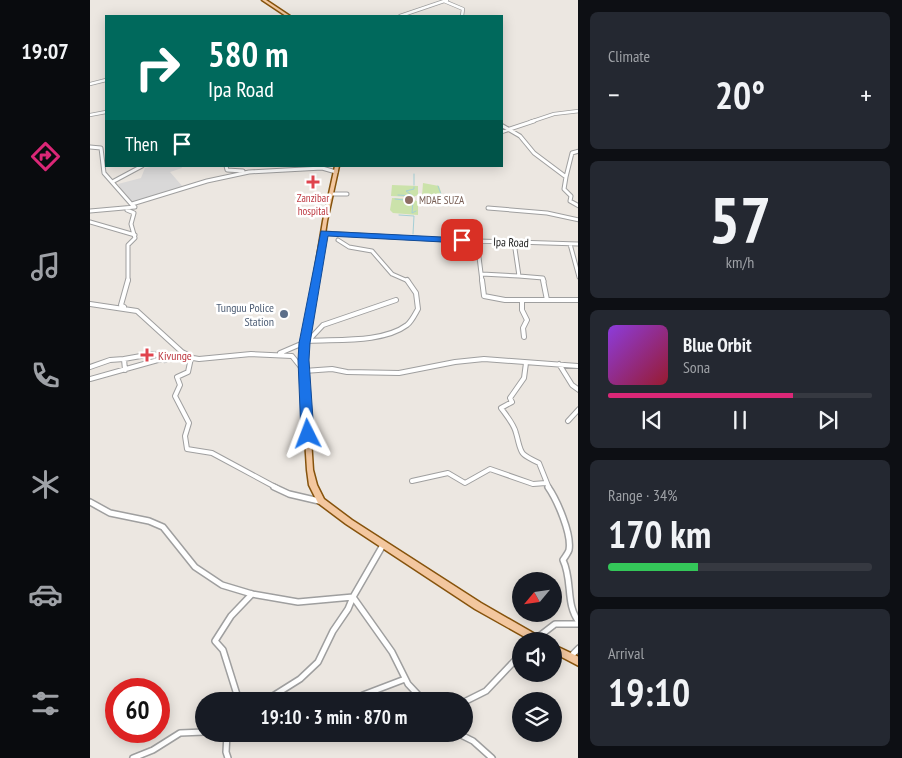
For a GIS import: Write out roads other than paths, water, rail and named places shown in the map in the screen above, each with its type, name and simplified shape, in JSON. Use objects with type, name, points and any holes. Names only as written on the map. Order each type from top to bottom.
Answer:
[{"type":"main road","points":[[264,0],[286,15]]},
{"type":"main road","points":[[336,168],[324,233],[304,371],[310,470],[313,485],[321,501],[329,509],[521,632]]},
{"type":"main road","points":[[562,653],[578,662]]},
{"type":"street","points":[[403,15],[446,1],[463,9],[462,15]]},
{"type":"street","points":[[90,84],[105,80]]},
{"type":"street","points":[[503,132],[554,114],[578,111]]},
{"type":"street","points":[[90,115],[105,112]]},
{"type":"street","points":[[503,126],[520,136],[522,143],[528,149],[566,177]]},
{"type":"street","points":[[90,147],[101,148],[105,164],[104,173],[114,181],[124,199],[135,207]]},
{"type":"street","points":[[578,151],[572,153],[564,189],[572,196],[570,201],[578,206]]},
{"type":"street","points":[[114,181],[140,167]]},
{"type":"street","points":[[226,167],[228,170],[249,172]]},
{"type":"street","points":[[135,207],[132,204],[195,184],[249,172],[284,169],[305,170],[324,167],[336,168]]},
{"type":"street","points":[[324,167],[336,168]]},
{"type":"street","points":[[332,194],[347,194]]},
{"type":"street","points":[[124,210],[135,207]]},
{"type":"street","points":[[488,208],[565,216],[578,220]]},
{"type":"street","points":[[90,211],[134,211],[131,224],[135,234],[134,239],[128,246],[130,252],[127,271],[129,281],[121,305],[129,309]]},
{"type":"street","points":[[90,222],[135,234]]},
{"type":"street","name":"Ipa Road","points":[[324,233],[578,244]]},
{"type":"street","points":[[269,355],[307,342],[368,338],[400,330],[409,324],[418,309],[416,293],[408,280],[392,274],[372,251],[350,248],[344,246],[338,240]]},
{"type":"street","points":[[477,241],[484,296],[522,300],[578,300]]},
{"type":"street","points":[[514,242],[519,276]]},
{"type":"street","points":[[570,244],[578,277]]},
{"type":"street","points":[[482,274],[543,278],[547,300]]},
{"type":"street","points":[[307,342],[323,325],[396,300]]},
{"type":"street","points":[[522,300],[522,310],[527,320],[523,328],[524,337]]},
{"type":"street","points":[[90,304],[136,311],[146,321],[160,330],[183,354],[199,360],[251,354],[292,356],[304,371],[332,369],[347,372],[399,373],[466,360],[578,366]]},
{"type":"street","points":[[90,366],[110,360],[152,354],[163,356],[165,360]]},
{"type":"street","points":[[90,379],[183,354]]},
{"type":"street","points":[[191,358],[188,372],[177,377],[180,385],[175,396],[189,423],[185,436],[187,449],[212,453],[246,473],[289,494],[321,501]]},
{"type":"street","points":[[124,359],[124,370]]},
{"type":"street","points":[[526,363],[527,371],[520,387],[510,398],[512,402],[501,408],[516,432],[517,443],[523,455],[539,463],[546,483],[557,501],[565,522],[569,549],[563,560],[569,574],[568,592],[574,617],[578,623]]},
{"type":"street","points":[[559,364],[572,385],[578,390]]},
{"type":"street","points":[[568,422],[578,408]]},
{"type":"street","points":[[412,481],[428,479],[448,473],[465,483],[490,469],[533,484],[546,483]]},
{"type":"street","points":[[90,502],[110,512],[149,521],[163,527],[195,567],[222,585],[252,594],[298,602],[353,597]]},
{"type":"street","points":[[280,692],[297,682],[318,662],[327,647],[334,627],[352,605],[353,597],[383,545]]},
{"type":"street","points":[[236,692],[222,650],[215,641],[231,615],[252,594]]},
{"type":"street","points":[[353,597],[392,652],[404,678],[416,692]]},
{"type":"street","points":[[546,632],[555,624],[578,623]]},
{"type":"street","points":[[570,657],[578,648]]},
{"type":"street","points":[[473,698],[486,691],[512,664]]},
{"type":"street","points":[[370,692],[404,678]]},
{"type":"street","points":[[133,758],[153,750],[180,733],[195,734]]},
{"type":"street","points":[[473,741],[492,758]]},
{"type":"street","points":[[227,742],[228,758]]},
{"type":"waterway","points":[[414,174],[414,185]]},
{"type":"waterway","points":[[427,197],[442,197],[438,186]]},
{"type":"waterway","points":[[398,195],[413,196],[406,191],[414,189],[414,187]]},
{"type":"waterway","points":[[395,199],[413,201],[412,213],[416,211]]},
{"type":"waterway","points":[[399,215],[414,216],[413,234]]},
{"type":"place","name":"Zanzibar hospital","points":[[313,182]]},
{"type":"place","name":"MDAE SUZA","points":[[409,200]]},
{"type":"place","name":"Tunguu Police Station","points":[[284,314]]},
{"type":"place","name":"Kivunge","points":[[147,355]]}]
